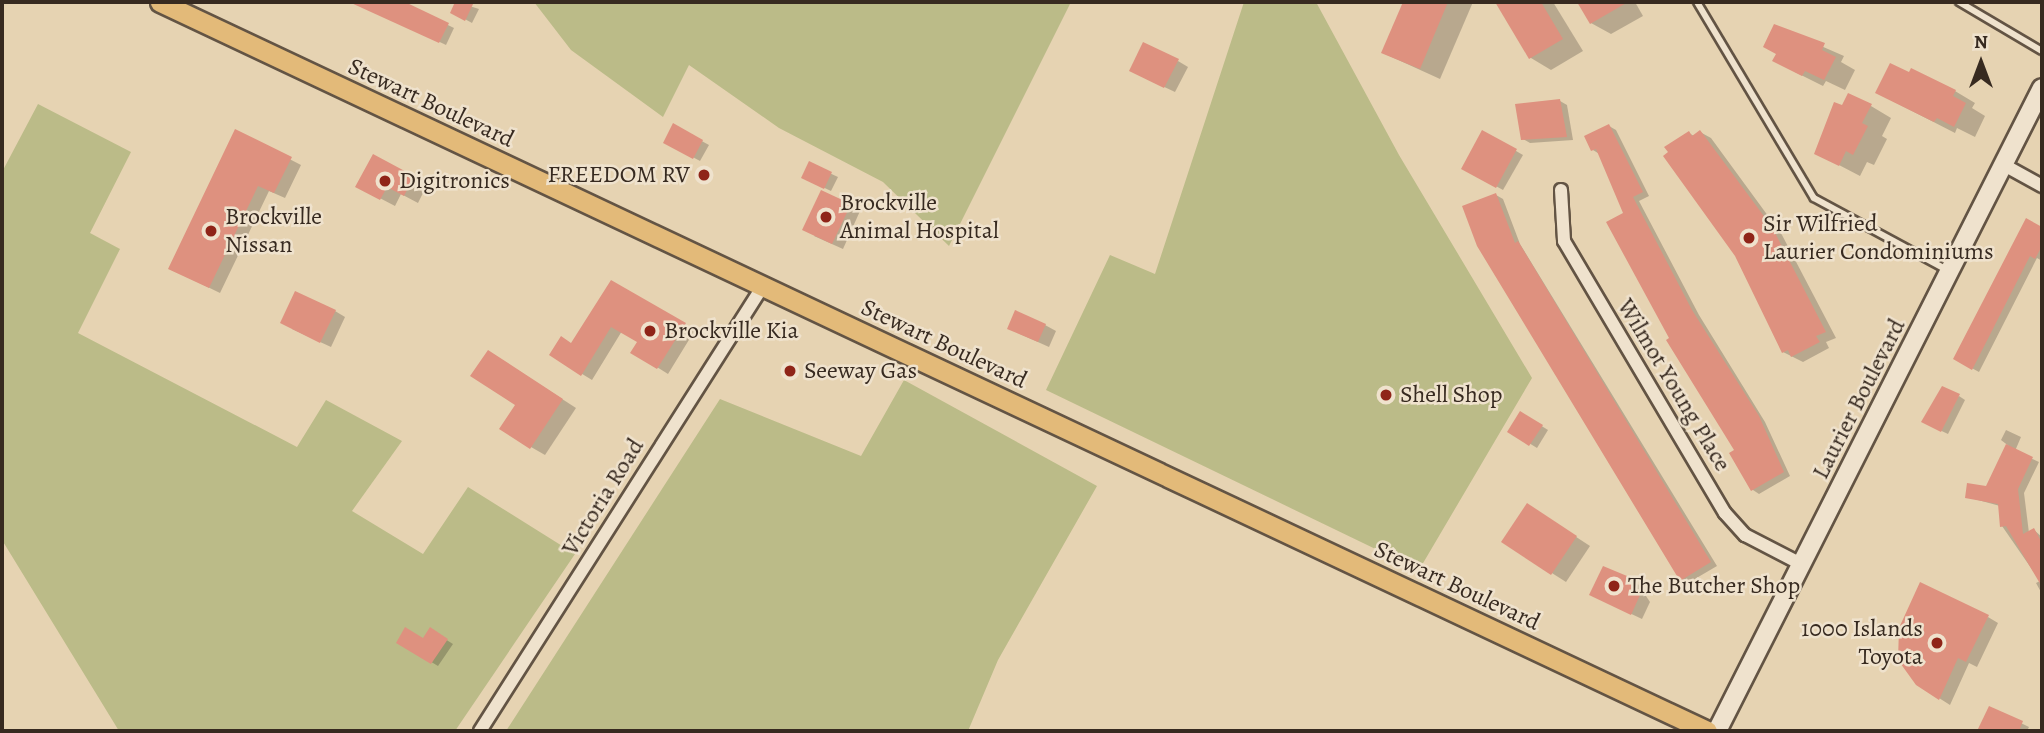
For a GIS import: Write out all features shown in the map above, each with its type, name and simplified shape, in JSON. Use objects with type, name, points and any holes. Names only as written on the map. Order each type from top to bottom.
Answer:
[{"type":"main road","name":"Stewart Boulevard","points":[[160,2],[1707,731]]},
{"type":"street","name":"Laurier Boulevard","points":[[1717,731],[2042,88]]},
{"type":"street","points":[[2003,164],[2042,186]]},
{"type":"street","name":"Wilmot Young Place","points":[[1561,190],[1564,241],[1725,513],[1745,535],[1802,565]]},
{"type":"street","name":"Victoria Road","points":[[480,731],[763,286]]},
{"type":"lane","points":[[1697,2],[1814,198],[1950,272]]},
{"type":"lane","points":[[1959,2],[2042,51]]},
{"type":"green space","points":[[534,2],[1071,2],[949,246],[883,182],[779,128],[689,65],[663,117],[571,50]]},
{"type":"green space","points":[[1244,2],[1316,2],[1399,155],[1532,378],[1419,570],[1046,390],[1110,255],[1155,274]]},
{"type":"green space","points":[[38,104],[131,152],[90,233],[120,249],[78,333],[297,447],[326,400],[402,441],[352,511],[423,554],[468,487],[575,554],[455,731],[119,731],[2,540],[2,172]]},
{"type":"green space","points":[[904,380],[1097,486],[998,660],[968,731],[506,731],[720,399],[861,456]]},
{"type":"building","points":[[349,2],[405,2],[449,23],[439,43]]},
{"type":"building","points":[[455,2],[474,2],[465,21],[450,13]]},
{"type":"building","points":[[1403,2],[1448,2],[1420,69],[1381,53]]},
{"type":"building","points":[[1495,2],[1541,2],[1563,39],[1529,59]]},
{"type":"building","points":[[1577,2],[1628,2],[1590,24]]},
{"type":"building","points":[[1774,24],[1825,43],[1822,50],[1836,57],[1824,80],[1805,71],[1802,76],[1772,61],[1776,54],[1763,47]]},
{"type":"building","points":[[1143,42],[1179,59],[1164,88],[1129,71]]},
{"type":"building","points":[[1890,63],[1909,72],[1911,68],[1956,90],[1953,96],[1966,103],[1954,127],[1937,118],[1934,122],[1875,93]]},
{"type":"building","points":[[1848,93],[1872,104],[1862,123],[1868,126],[1853,155],[1846,151],[1839,166],[1814,154],[1834,102],[1842,105]]},
{"type":"building","points":[[1560,99],[1567,137],[1521,140],[1515,104]]},
{"type":"building","points":[[673,123],[703,140],[693,159],[663,143]]},
{"type":"building","points":[[1609,124],[1643,192],[1633,197],[1692,310],[1759,416],[1784,472],[1751,491],[1729,453],[1734,450],[1666,340],[1669,338],[1606,222],[1623,213],[1596,149],[1591,151],[1584,136]]},
{"type":"building","name":"Brockville Nissan","points":[[235,129],[292,157],[274,193],[258,186],[209,288],[168,269]]},
{"type":"building","points":[[1482,130],[1517,149],[1496,188],[1461,169]]},
{"type":"building","name":"Sir Wilfried Laurier Condominiums","points":[[1700,130],[1772,227],[1826,332],[1816,336],[1820,342],[1791,357],[1788,350],[1782,353],[1735,256],[1663,156],[1668,152],[1664,147],[1689,131],[1692,136]]},
{"type":"building","name":"Digitronics","points":[[373,154],[414,176],[404,196],[387,187],[380,200],[355,187]]},
{"type":"building","points":[[809,161],[832,172],[824,189],[801,178]]},
{"type":"building","name":"Brockville Animal Hospital","points":[[821,190],[851,204],[832,244],[802,230]]},
{"type":"building","points":[[1496,193],[1515,243],[1518,241],[1711,562],[1680,581],[1477,246],[1462,206]]},
{"type":"building","points":[[2026,218],[2042,227],[2042,246],[2035,259],[2030,256],[1972,370],[1953,359]]},
{"type":"building","name":"Brockville Kia","points":[[611,280],[686,323],[657,369],[630,353],[637,342],[611,327],[581,376],[549,355],[561,336],[571,343]]},
{"type":"building","points":[[295,291],[336,310],[320,343],[280,323]]},
{"type":"building","points":[[1015,310],[1046,324],[1038,342],[1007,329]]},
{"type":"building","points":[[488,350],[563,399],[530,449],[499,429],[515,405],[470,376]]},
{"type":"building","points":[[1942,386],[1960,394],[1941,432],[1921,422]]},
{"type":"building","points":[[1520,411],[1543,425],[1529,446],[1507,432]]},
{"type":"building","points":[[2006,444],[2033,457],[2018,489],[2023,534],[2034,528],[2042,543],[2042,587],[2006,526],[2000,527],[1998,504],[1965,498],[1967,483],[1986,486]]},
{"type":"building","points":[[1527,503],[1577,536],[1551,575],[1501,542]]},
{"type":"building","name":"The Butcher Shop","points":[[1603,566],[1627,576],[1640,595],[1631,615],[1589,595]]},
{"type":"building","name":"1000 Islands Toyota","points":[[1920,582],[1989,615],[1966,662],[1958,658],[1939,700],[1916,685],[1898,660],[1899,628]]},
{"type":"building","points":[[405,627],[423,638],[430,627],[448,639],[431,664],[396,643]]},
{"type":"building","points":[[1989,706],[2023,721],[2019,731],[1977,731]]},
{"type":"place","name":"FREEDOM RV","points":[[704,175]]},
{"type":"place","name":"Digitronics","points":[[385,181]]},
{"type":"place","name":"Brockville Animal Hospital","points":[[826,217]]},
{"type":"place","name":"Brockville Nissan","points":[[211,231]]},
{"type":"place","name":"Sir Wilfried Laurier Condominiums","points":[[1749,238]]},
{"type":"place","name":"Brockville Kia","points":[[650,331]]},
{"type":"place","name":"Seeway Gas","points":[[790,371]]},
{"type":"place","name":"Shell Shop","points":[[1386,395]]},
{"type":"place","name":"The Butcher Shop","points":[[1614,586]]},
{"type":"place","name":"1000 Islands Toyota","points":[[1937,643]]}]
